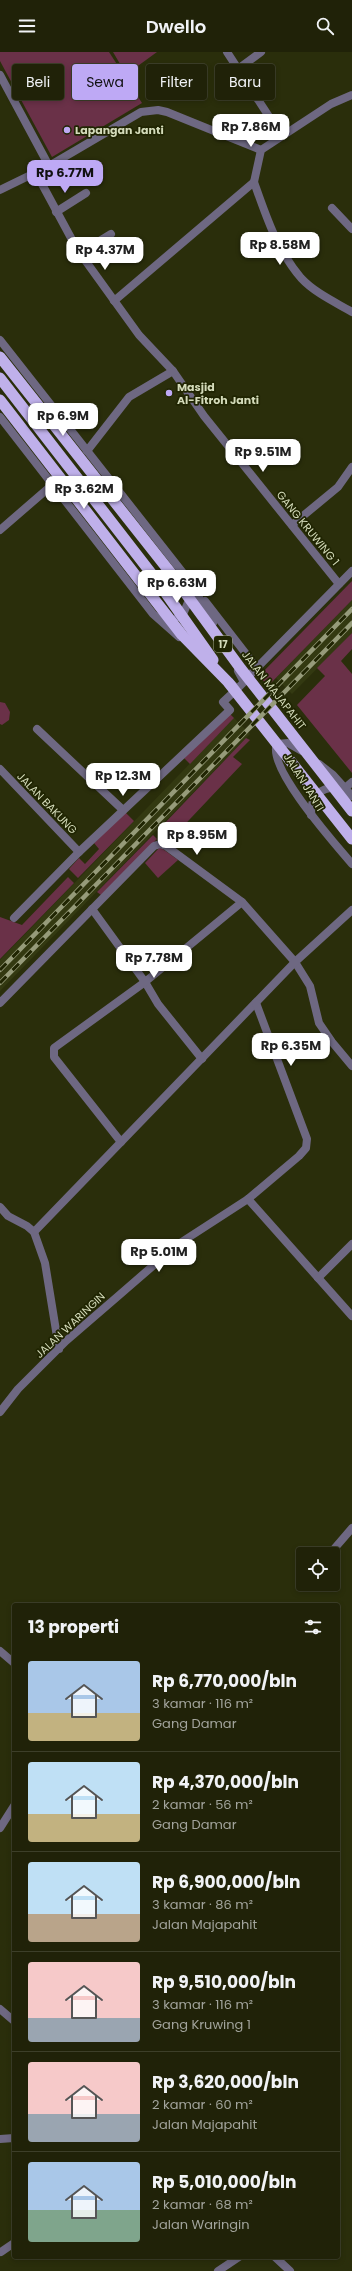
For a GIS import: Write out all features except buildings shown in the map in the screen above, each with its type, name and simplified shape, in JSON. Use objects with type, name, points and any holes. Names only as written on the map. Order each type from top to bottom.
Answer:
[{"type":"highway","name":"JALAN MAJAPAHIT","points":[[0,357],[170,572],[241,669],[352,811]]},
{"type":"highway","name":"17","points":[[0,378],[193,628],[232,685],[352,839]]},
{"type":"highway","name":"17","points":[[0,400],[182,635],[232,685]]},
{"type":"street","points":[[227,52],[235,64]]},
{"type":"street","points":[[245,64],[261,52]]},
{"type":"street","points":[[0,75],[49,166]]},
{"type":"street","points":[[352,95],[331,104],[281,134],[261,150],[254,182],[268,223],[279,246],[293,267],[307,284],[352,312]]},
{"type":"street","points":[[259,100],[281,134]]},
{"type":"street","points":[[0,190],[36,173],[141,112],[149,110],[167,112],[261,150]]},
{"type":"street","name":"GANG KRUWING 1","points":[[36,173],[56,212],[80,253],[139,335],[173,371],[204,416],[339,584]]},
{"type":"street","points":[[114,301],[254,182]]},
{"type":"street","points":[[56,212],[86,193]]},
{"type":"street","points":[[332,208],[352,229]]},
{"type":"street","points":[[80,253],[111,234]]},
{"type":"street","points":[[0,341],[257,668]]},
{"type":"street","points":[[87,451],[129,397],[173,371]]},
{"type":"street","points":[[0,417],[153,614],[232,685]]},
{"type":"street","points":[[292,525],[338,487],[352,467]]},
{"type":"street","points":[[0,530],[52,485]]},
{"type":"street","points":[[14,918],[79,852],[230,710],[223,702],[232,685],[244,682],[352,571]]},
{"type":"street","points":[[153,614],[162,620],[169,620],[184,612],[192,594],[191,583]]},
{"type":"street","points":[[191,583],[244,682]]},
{"type":"street","points":[[37,730],[123,810]]},
{"type":"street","name":"JALAN JANTI","points":[[352,796],[333,775],[296,747],[288,743],[277,744],[275,749],[277,762],[311,815],[352,864]]},
{"type":"street","name":"JALAN BAKUNG","points":[[0,769],[79,852]]},
{"type":"street","points":[[311,815],[311,806],[318,791],[331,787],[345,788],[352,782]]},
{"type":"street","points":[[0,1003],[154,846],[160,844],[166,846],[242,902],[295,962],[310,986],[319,1023],[332,1042],[352,1066]]},
{"type":"street","points":[[121,1142],[54,1057],[52,1052],[54,1048],[145,982],[242,902]]},
{"type":"street","points":[[92,909],[145,982],[158,1004],[202,1059]]},
{"type":"street","points":[[34,1232],[295,962],[352,910]]},
{"type":"street","name":"JALAN WARINGIN","points":[[0,1412],[18,1389],[66,1341],[177,1246],[248,1199],[303,1152],[307,1139],[256,1003]]},
{"type":"street","points":[[248,1199],[352,1316]]},
{"type":"street","points":[[0,1208],[8,1216],[27,1226],[34,1232],[45,1263],[52,1317],[59,1349]]},
{"type":"street","points":[[318,1278],[352,1244]]},
{"type":"street","points":[[336,1547],[352,1528]]},
{"type":"street","points":[[0,1651],[12,1661]]},
{"type":"street","points":[[0,1828],[12,1809]]},
{"type":"street","points":[[0,2009],[12,2019]]},
{"type":"street","points":[[0,2139],[12,2138]]},
{"type":"street","points":[[1,2252],[12,2244]]},
{"type":"street","points":[[218,2271],[236,2259]]},
{"type":"street","points":[[277,2259],[290,2271]]},
{"type":"shaded area","points":[[0,52],[109,52],[117,64],[72,64],[72,100],[138,100],[138,97],[142,103],[52,157],[21,100],[64,100],[64,64],[12,64],[12,83],[0,61]]},
{"type":"shaded area","points":[[113,52],[157,52],[138,66],[138,64],[132,63],[120,64]]},
{"type":"shaded area","points":[[352,581],[352,600],[268,686],[259,676]]},
{"type":"shaded area","points":[[352,600],[352,633],[292,694],[276,678]]},
{"type":"shaded area","points":[[352,633],[352,649],[341,661],[352,674],[352,773],[297,705],[325,676],[317,668]]},
{"type":"shaded area","points":[[0,702],[5,703],[10,712],[9,720],[2,725],[0,724]]},
{"type":"shaded area","points":[[229,713],[234,718],[190,764],[183,757]]},
{"type":"shaded area","points":[[234,718],[250,734],[0,991],[0,960]]},
{"type":"shaded area","points":[[246,738],[250,740],[233,757],[242,764],[173,837],[162,826]]},
{"type":"shaded area","points":[[125,812],[134,821],[78,878],[69,869],[79,858],[85,864],[99,849],[94,843]]},
{"type":"shaded area","points":[[153,835],[157,839],[101,895],[97,892]]},
{"type":"shaded area","points":[[160,847],[178,860],[158,878],[145,863]]},
{"type":"shaded area","points":[[68,877],[74,883],[0,959],[0,917],[22,925]]},
{"type":"railway","points":[[0,970],[352,609]]},
{"type":"railway","points":[[0,983],[352,623]]},
{"type":"place","name":"Lapangan Janti","points":[[67,130]]},
{"type":"place","name":"Masjid Al-Fitroh Janti","points":[[169,393]]}]
